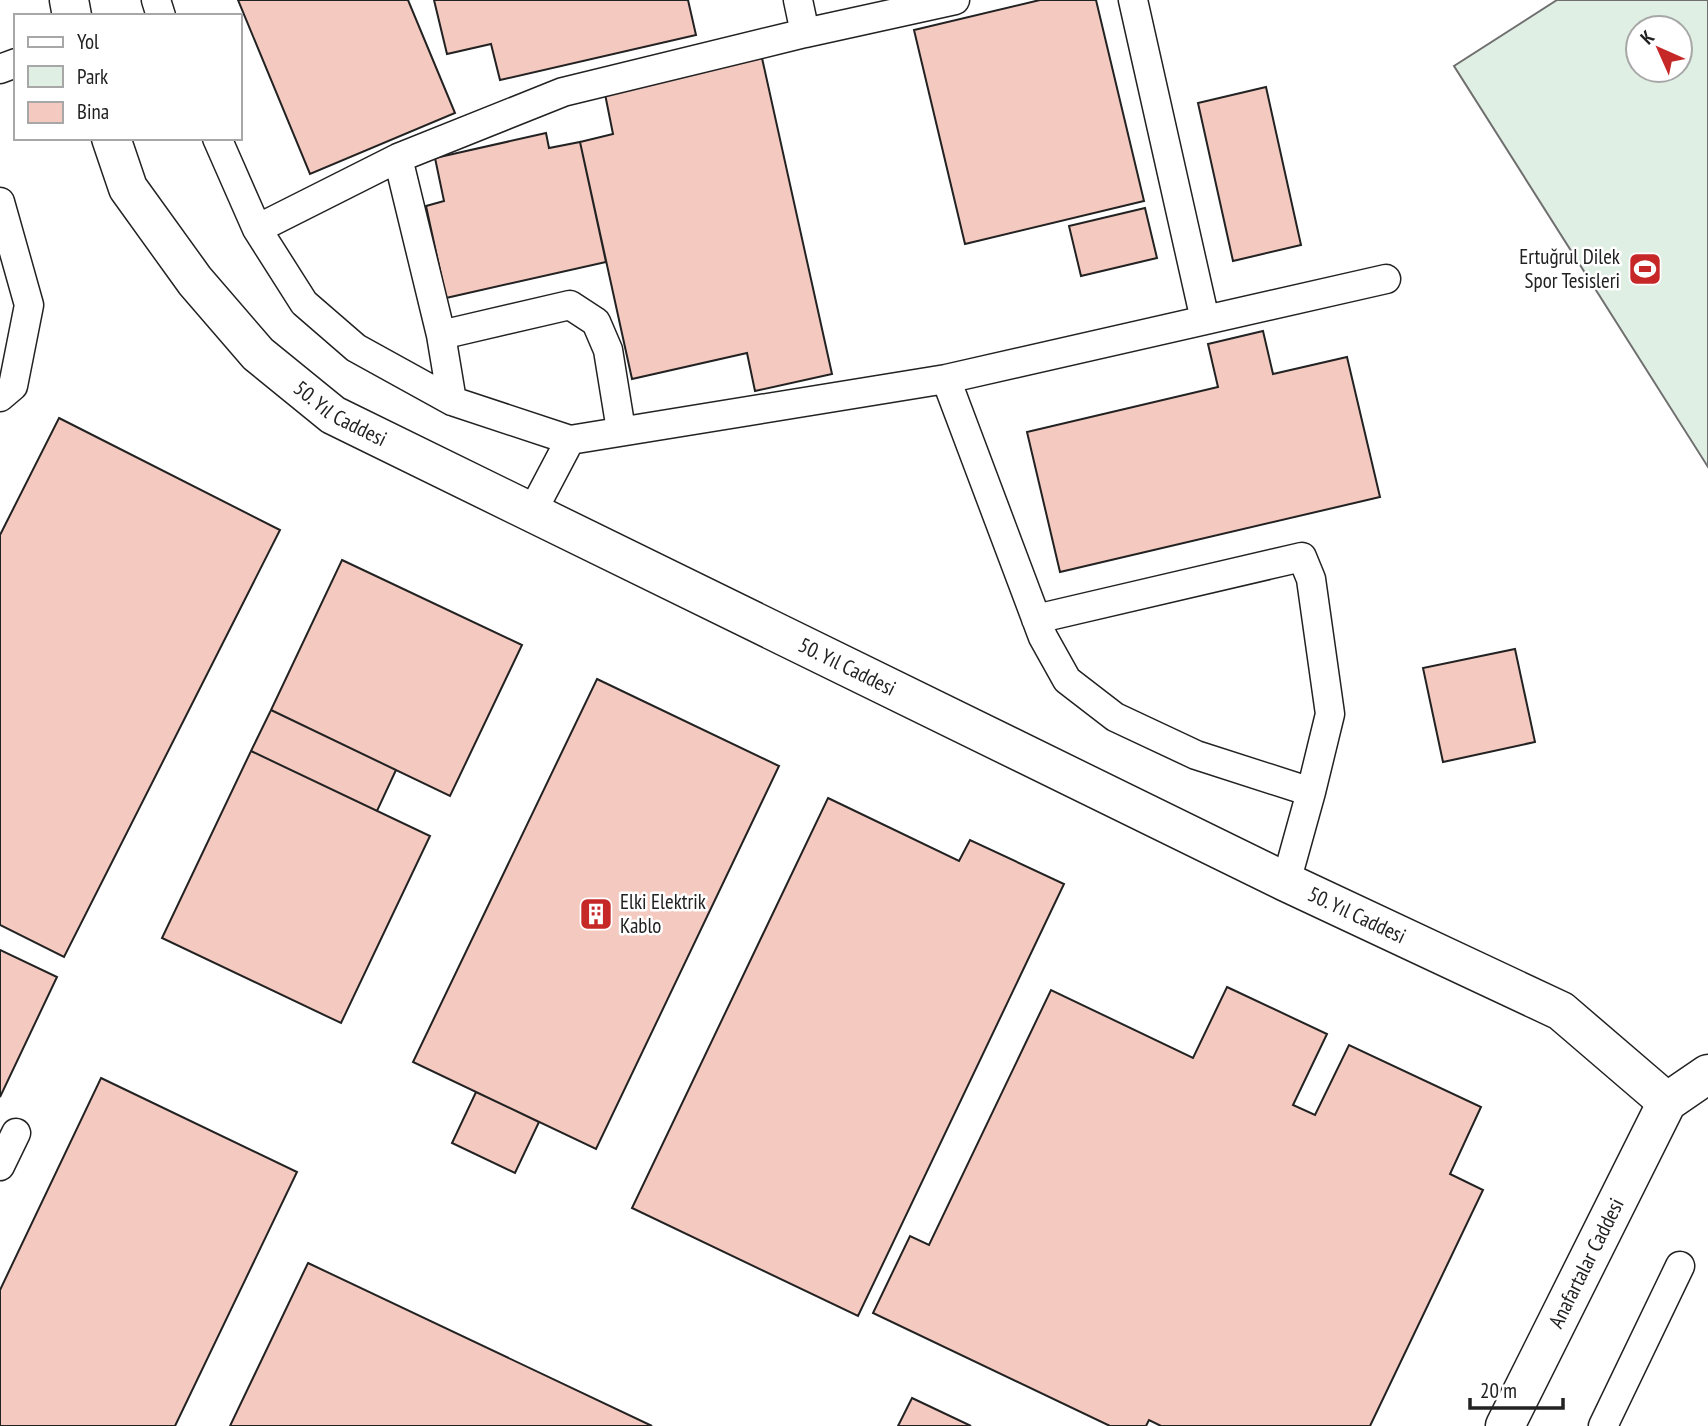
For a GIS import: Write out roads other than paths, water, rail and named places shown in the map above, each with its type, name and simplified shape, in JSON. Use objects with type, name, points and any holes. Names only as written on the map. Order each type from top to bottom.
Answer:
[{"type":"street","points":[[798,0],[805,33]]},
{"type":"street","points":[[257,229],[398,158],[563,92],[805,33],[955,0]]},
{"type":"street","points":[[1133,0],[1205,320]]},
{"type":"street","name":"50. Yıl Caddesi","points":[[112,140],[128,188],[195,281],[258,354],[333,415],[1286,882],[1561,1011],[1667,1102]]},
{"type":"street","points":[[218,140],[257,229],[304,303],[356,348],[452,401],[570,440],[946,379],[1386,279]]},
{"type":"street","points":[[398,158],[441,335],[452,401]]},
{"type":"street","points":[[0,202],[29,305],[13,386],[0,397]]},
{"type":"street","points":[[441,335],[569,305],[596,322],[608,350],[621,430]]},
{"type":"street","points":[[946,379],[1042,637],[1067,680],[1115,717],[1196,755],[1311,792]]},
{"type":"street","points":[[531,514],[570,440]]},
{"type":"street","points":[[1035,619],[1302,557],[1311,579],[1330,714],[1286,882]]},
{"type":"street","points":[[1667,1102],[1708,1074]]},
{"type":"street","name":"Anafartalar Caddesi","points":[[1505,1426],[1667,1102]]},
{"type":"street","points":[[0,1166],[16,1133]]},
{"type":"street","points":[[1603,1426],[1680,1266]]},
{"type":"place","name":"Ertuğrul Dilek Spor Tesisleri","points":[[1645,269]]},
{"type":"place","name":"Elki Elektrik Kablo","points":[[596,914]]}]
